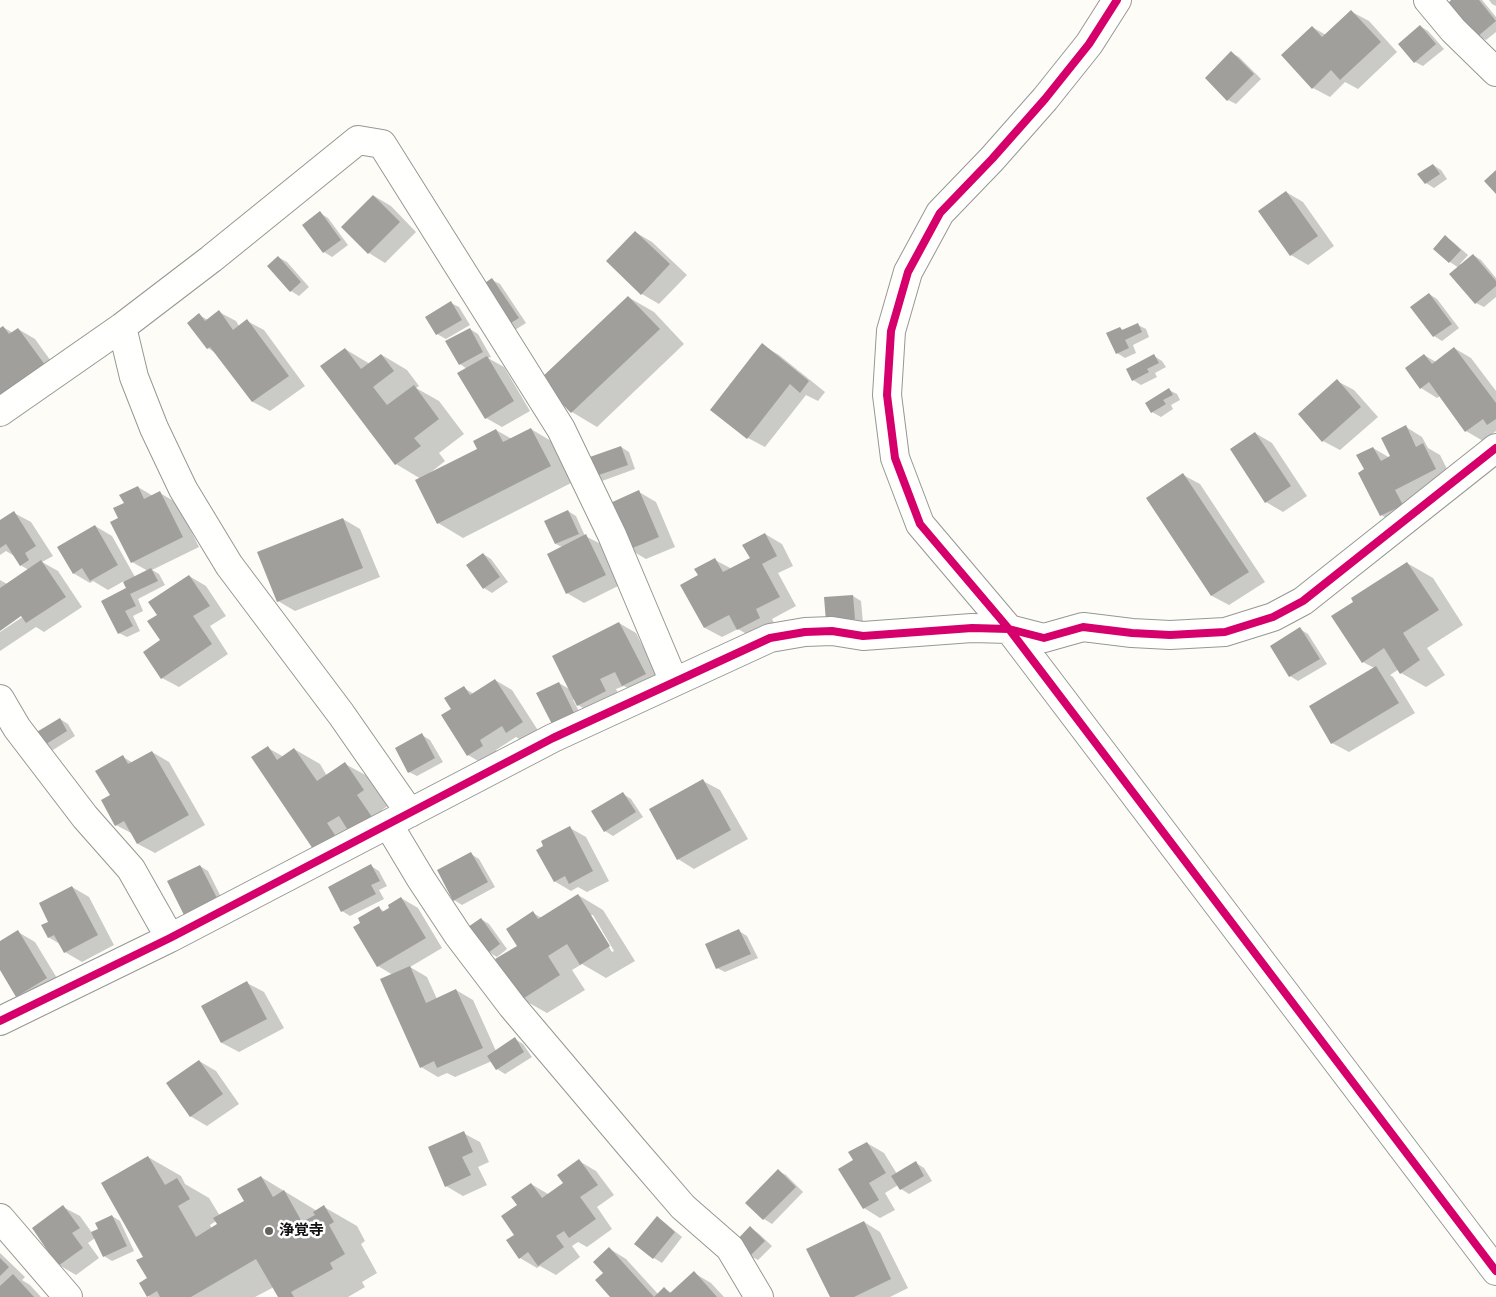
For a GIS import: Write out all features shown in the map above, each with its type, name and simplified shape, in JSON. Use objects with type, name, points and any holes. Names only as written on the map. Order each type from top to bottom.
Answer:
[{"type":"street","points":[[1117,0],[1090,44],[1045,99],[992,159],[940,213],[908,272],[891,331],[887,394],[895,458],[920,524],[1009,629],[1496,1271]]},
{"type":"street","points":[[1428,0],[1453,30],[1496,72]]},
{"type":"street","points":[[0,412],[122,327],[211,259],[358,140],[382,144],[562,429],[612,534],[674,682]]},
{"type":"street","points":[[122,327],[134,377],[154,428],[183,489],[229,564],[341,714],[399,818],[421,879],[458,934],[512,1006],[683,1207],[730,1248],[759,1297]]},
{"type":"street","points":[[0,1021],[170,938],[554,738],[770,638],[805,632],[832,631],[863,636],[972,628],[1009,629],[1044,638],[1083,627],[1170,635],[1225,632],[1273,617],[1303,600],[1496,448]]},
{"type":"street","points":[[0,699],[17,728],[85,817],[130,868],[170,938]]},
{"type":"street","points":[[0,1218],[68,1297]]},
{"type":"building","points":[[1451,0],[1479,0],[1496,21],[1477,37],[1448,3]]},
{"type":"building","points":[[1351,10],[1381,42],[1340,80],[1331,70],[1312,89],[1281,55],[1312,26],[1322,37]]},
{"type":"building","points":[[1420,25],[1436,44],[1414,63],[1398,44]]},
{"type":"building","points":[[1231,51],[1254,74],[1227,101],[1205,78]]},
{"type":"building","points":[[1433,164],[1440,174],[1425,184],[1417,174]]},
{"type":"building","points":[[1496,170],[1496,194],[1484,181]]},
{"type":"building","points":[[1286,191],[1318,236],[1290,256],[1258,211]]},
{"type":"building","points":[[373,195],[400,222],[368,254],[341,227]]},
{"type":"building","points":[[320,211],[341,240],[323,253],[302,225]]},
{"type":"building","points":[[635,231],[670,264],[641,295],[606,261]]},
{"type":"building","points":[[1445,235],[1461,250],[1449,263],[1433,249]]},
{"type":"building","points":[[1473,254],[1496,281],[1496,286],[1475,304],[1449,274]]},
{"type":"building","points":[[278,256],[301,282],[290,292],[267,266]]},
{"type":"building","points":[[492,278],[519,318],[506,326],[479,287]]},
{"type":"building","points":[[1429,293],[1452,324],[1433,337],[1410,307]]},
{"type":"building","points":[[628,296],[660,329],[571,413],[539,380]]},
{"type":"building","points":[[451,301],[462,320],[436,335],[425,317]]},
{"type":"building","points":[[219,310],[233,330],[247,319],[289,376],[252,402],[210,347],[207,349],[187,323],[199,313],[205,321]]},
{"type":"building","points":[[1138,323],[1142,332],[1125,340],[1129,348],[1116,354],[1106,333],[1120,327],[1122,330]]},
{"type":"building","points":[[3,326],[9,334],[18,328],[48,369],[0,403],[0,328]]},
{"type":"building","points":[[470,328],[483,352],[459,365],[445,341]]},
{"type":"building","points":[[762,343],[809,381],[800,393],[790,384],[747,439],[710,410]]},
{"type":"building","points":[[1454,347],[1496,403],[1496,419],[1487,425],[1483,419],[1465,432],[1429,382],[1420,389],[1405,368],[1424,354],[1432,364]]},
{"type":"building","points":[[345,348],[361,369],[381,354],[394,371],[373,387],[387,405],[414,385],[439,419],[414,438],[421,446],[395,465],[320,366]]},
{"type":"building","points":[[1154,354],[1159,363],[1147,369],[1149,372],[1132,381],[1126,369]]},
{"type":"building","points":[[487,356],[514,401],[485,419],[457,373]]},
{"type":"building","points":[[1337,379],[1361,407],[1322,442],[1298,414]]},
{"type":"building","points":[[1169,388],[1173,395],[1163,400],[1166,404],[1151,413],[1145,403]]},
{"type":"building","points":[[1406,425],[1416,447],[1423,443],[1436,469],[1395,490],[1403,505],[1380,516],[1358,473],[1364,469],[1356,455],[1373,447],[1381,461],[1390,456],[1381,438]]},
{"type":"building","points":[[531,428],[551,466],[437,524],[415,480],[477,449],[473,441],[496,429],[503,442]]},
{"type":"building","points":[[1255,432],[1291,486],[1265,503],[1230,449]]},
{"type":"building","points":[[621,446],[628,465],[593,477],[587,458]]},
{"type":"building","points":[[1183,473],[1249,572],[1211,596],[1146,498]]},
{"type":"building","points":[[138,486],[144,499],[160,491],[183,537],[131,563],[110,522],[118,518],[113,508],[124,503],[119,495]]},
{"type":"building","points":[[639,490],[659,537],[628,550],[608,504]]},
{"type":"building","points":[[568,510],[579,534],[555,544],[544,521]]},
{"type":"building","points":[[14,511],[36,546],[25,553],[29,560],[20,566],[6,544],[0,548],[0,520]]},
{"type":"building","points":[[343,518],[363,568],[277,602],[257,552]]},
{"type":"building","points":[[95,525],[118,565],[90,581],[82,568],[73,574],[57,547]]},
{"type":"building","points":[[765,533],[777,556],[762,564],[780,597],[756,609],[760,618],[737,630],[729,615],[704,628],[680,585],[698,575],[694,569],[715,558],[723,572],[750,558],[742,545]]},
{"type":"building","points":[[586,534],[606,575],[566,594],[547,554]]},
{"type":"building","points":[[483,553],[500,577],[483,589],[466,565]]},
{"type":"building","points":[[41,560],[66,597],[26,623],[21,616],[0,631],[0,588]]},
{"type":"building","points":[[1407,562],[1439,610],[1403,633],[1420,660],[1400,674],[1384,648],[1362,663],[1331,616],[1353,602],[1351,598]]},
{"type":"building","points":[[151,568],[158,581],[130,594],[136,606],[125,611],[133,626],[118,634],[101,601],[126,588],[123,582]]},
{"type":"building","points":[[189,575],[210,606],[193,616],[212,644],[161,679],[143,652],[160,640],[147,621],[157,615],[148,602]]},
{"type":"building","points":[[853,595],[855,619],[826,622],[824,597]]},
{"type":"building","points":[[619,622],[646,674],[622,686],[615,672],[600,679],[606,691],[577,706],[552,656]]},
{"type":"building","points":[[1300,627],[1320,659],[1289,677],[1270,646]]},
{"type":"building","points":[[1376,666],[1399,703],[1331,744],[1309,706]]},
{"type":"building","points":[[495,679],[523,722],[506,733],[502,726],[480,740],[483,746],[467,756],[441,715],[451,709],[444,698],[464,686],[470,695]]},
{"type":"building","points":[[559,682],[576,717],[554,728],[536,693]]},
{"type":"building","points":[[60,718],[67,731],[43,746],[35,733]]},
{"type":"building","points":[[422,733],[435,758],[408,773],[395,748]]},
{"type":"building","points":[[268,746],[277,760],[294,748],[317,781],[345,762],[364,790],[357,795],[372,817],[349,832],[339,816],[327,823],[335,835],[313,849],[251,757]]},
{"type":"building","points":[[152,751],[189,815],[137,844],[124,821],[115,826],[101,800],[110,795],[95,771],[123,755],[128,764]]},
{"type":"building","points":[[703,779],[731,830],[677,860],[649,809]]},
{"type":"building","points":[[623,792],[636,812],[604,832],[591,811]]},
{"type":"building","points":[[570,826],[593,871],[569,884],[565,876],[554,882],[536,850],[543,846],[541,841]]},
{"type":"building","points":[[471,852],[488,882],[453,901],[437,870]]},
{"type":"building","points":[[371,864],[380,881],[371,885],[376,894],[341,912],[328,887]]},
{"type":"building","points":[[200,865],[217,898],[184,915],[167,881]]},
{"type":"building","points":[[72,886],[98,935],[64,953],[54,935],[48,938],[41,925],[48,922],[39,903]]},
{"type":"building","points":[[578,894],[610,946],[580,965],[567,944],[548,956],[560,975],[521,1000],[495,959],[517,946],[506,929],[533,911],[538,919]]},
{"type":"building","points":[[401,897],[426,938],[377,967],[353,927],[360,923],[358,918],[379,906],[382,912],[389,908],[388,905]]},
{"type":"building","points":[[481,918],[500,944],[488,953],[468,927]]},
{"type":"building","points":[[739,929],[751,954],[716,969],[705,944]]},
{"type":"building","points":[[18,930],[47,978],[16,997],[0,970],[0,941]]},
{"type":"building","points":[[410,966],[426,1003],[456,989],[483,1048],[437,1068],[434,1061],[420,1068],[380,979]]},
{"type":"building","points":[[247,981],[267,1019],[221,1043],[201,1006]]},
{"type":"building","points":[[515,1037],[524,1052],[496,1070],[487,1056]]},
{"type":"building","points":[[199,1060],[223,1094],[190,1117],[166,1083]]},
{"type":"building","points":[[464,1131],[473,1152],[462,1157],[471,1175],[445,1187],[428,1147]]},
{"type":"building","points":[[867,1142],[886,1173],[869,1183],[879,1200],[863,1209],[838,1169],[853,1160],[848,1152]]},
{"type":"building","name":"浄覚寺","points":[[148,1156],[165,1185],[177,1178],[190,1199],[178,1206],[196,1237],[217,1224],[213,1218],[244,1201],[237,1189],[261,1176],[273,1197],[284,1190],[302,1222],[315,1215],[313,1212],[324,1205],[334,1222],[329,1225],[345,1254],[330,1263],[333,1269],[291,1292],[294,1297],[278,1297],[256,1259],[191,1297],[160,1297],[157,1291],[147,1297],[139,1283],[147,1278],[136,1260],[143,1257],[101,1183]]},
{"type":"building","points":[[579,1159],[598,1185],[580,1197],[596,1219],[569,1238],[564,1231],[556,1236],[564,1247],[538,1266],[528,1252],[519,1259],[506,1240],[514,1235],[501,1216],[517,1205],[511,1197],[531,1183],[542,1198],[563,1183],[557,1175]]},
{"type":"building","points":[[916,1161],[924,1176],[900,1190],[891,1176]]},
{"type":"building","points":[[778,1169],[796,1187],[763,1220],[745,1203]]},
{"type":"building","points":[[63,1205],[80,1228],[72,1233],[83,1248],[58,1266],[32,1228]]},
{"type":"building","points":[[112,1215],[127,1246],[103,1257],[91,1232],[98,1229],[95,1223]]},
{"type":"building","points":[[657,1216],[675,1232],[653,1259],[634,1244]]},
{"type":"building","points":[[864,1221],[891,1279],[854,1297],[830,1297],[806,1249]]},
{"type":"building","points":[[750,1226],[765,1241],[749,1257],[735,1242]]},
{"type":"building","points":[[609,1247],[654,1297],[610,1297],[595,1280],[603,1273],[593,1262]]},
{"type":"building","points":[[0,1258],[9,1267],[0,1276]]},
{"type":"building","points":[[694,1271],[717,1297],[654,1297],[664,1287],[670,1293]]},
{"type":"building","points":[[13,1274],[34,1297],[0,1297],[0,1286]]},
{"type":"cycle path","points":[[1117,0],[1089,44],[1045,99],[992,159],[940,213],[908,272],[891,331],[887,395],[895,458],[920,524],[1009,629],[1496,1271]]},
{"type":"cycle path","points":[[0,1021],[170,938],[553,738],[770,638],[805,632],[832,631],[863,636],[972,628],[1009,629],[1044,638],[1083,627],[1170,635],[1225,632],[1273,617],[1303,601],[1496,448]]},
{"type":"place","name":"浄覚寺","points":[[269,1231]]}]
